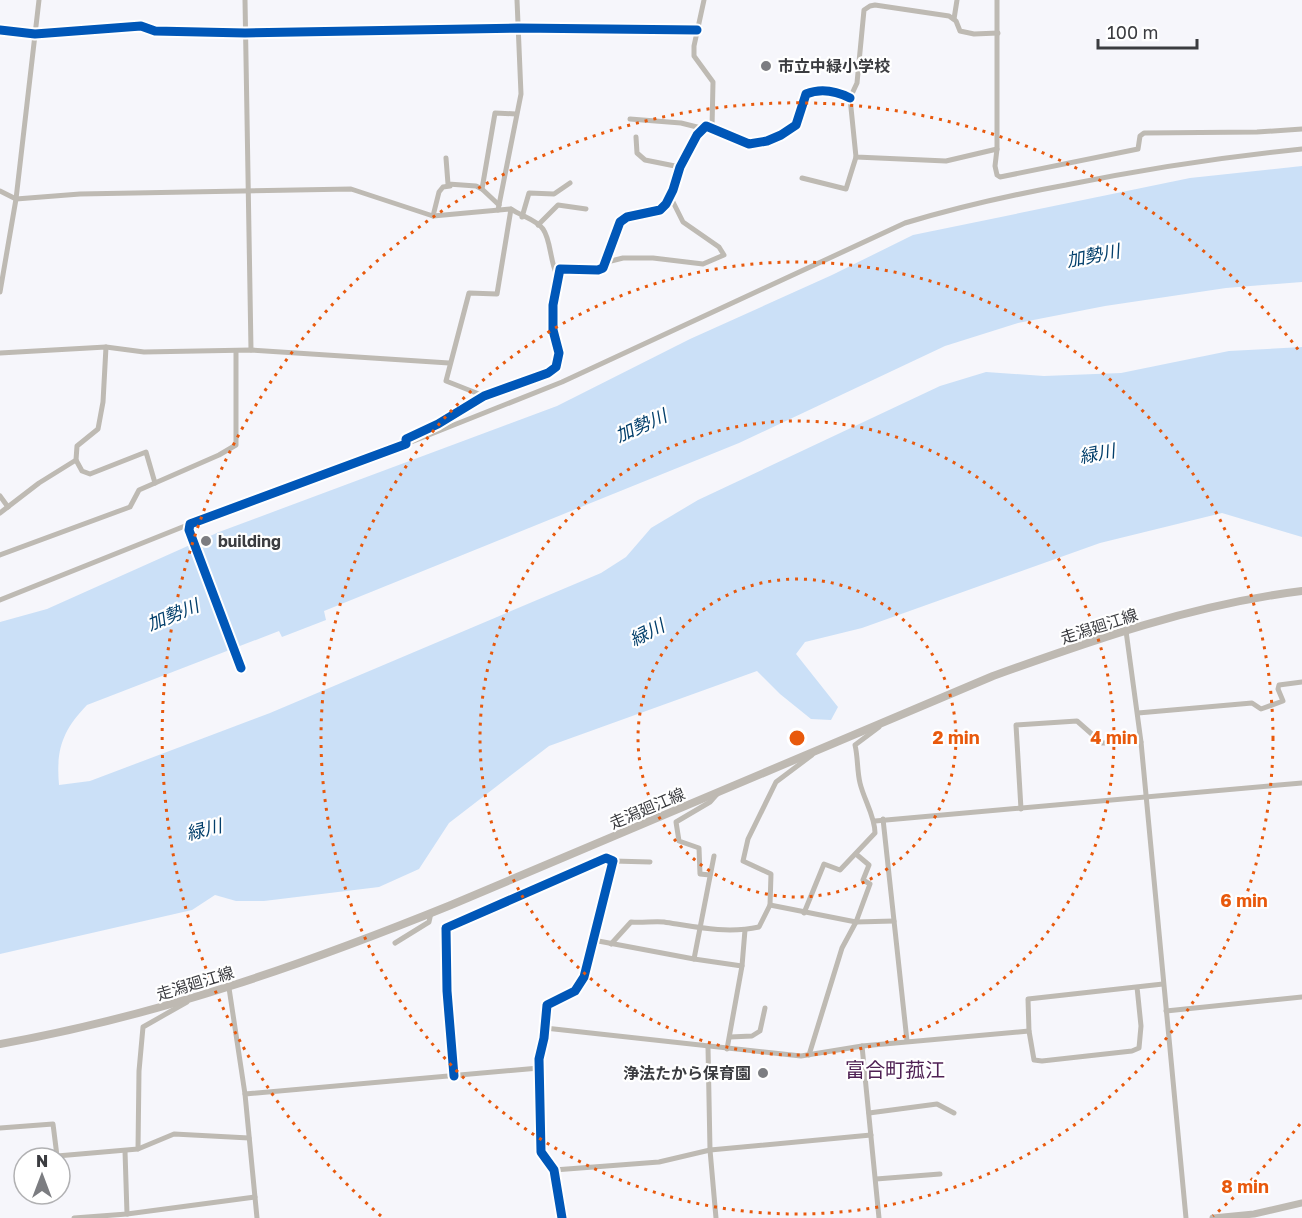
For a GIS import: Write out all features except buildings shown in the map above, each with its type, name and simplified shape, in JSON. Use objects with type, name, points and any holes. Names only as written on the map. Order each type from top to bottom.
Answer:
[{"type":"main road","name":"走潟廻江線","points":[[0,1044],[84,1028],[229,988],[382,933],[993,676],[1126,631],[1227,604],[1302,591]]},
{"type":"street","points":[[0,292],[16,199],[39,0]]},
{"type":"street","points":[[244,0],[251,351]]},
{"type":"street","points":[[498,207],[521,93],[517,0]]},
{"type":"street","points":[[704,0],[694,56],[713,82],[708,129]]},
{"type":"street","points":[[954,19],[957,0]]},
{"type":"street","points":[[997,0],[995,166],[997,175],[1000,177],[1138,149],[1140,136],[1144,133],[1257,132],[1302,129]]},
{"type":"street","points":[[802,178],[846,189],[856,157],[850,98],[857,83],[864,10],[870,6],[949,16],[954,19],[960,31],[974,34],[998,33]]},
{"type":"street","points":[[0,30],[34,34],[141,26],[155,31],[245,33],[518,28],[697,30]]},
{"type":"street","points":[[630,119],[681,123],[708,129],[749,144],[767,141],[796,125],[806,94],[815,91],[833,91],[850,98]]},
{"type":"street","points":[[482,189],[495,113],[516,114]]},
{"type":"street","points":[[607,262],[623,258],[703,264],[724,255],[719,247],[683,222],[671,198],[680,167],[697,135],[708,129]]},
{"type":"street","points":[[636,137],[637,153],[645,160],[680,167]]},
{"type":"street","points":[[856,157],[946,161],[997,149]]},
{"type":"street","points":[[0,600],[562,382],[905,223],[988,200],[1143,170],[1249,154],[1302,149]]},
{"type":"street","points":[[446,158],[448,184],[452,186]]},
{"type":"street","points":[[522,217],[529,193],[554,194],[570,183]]},
{"type":"street","points":[[433,216],[439,192],[443,187],[476,186],[482,189],[498,207]]},
{"type":"street","points":[[0,191],[16,199],[80,194],[351,189],[433,216],[498,207],[512,209],[522,217],[531,219],[544,230],[557,275]]},
{"type":"street","points":[[406,444],[406,439],[438,424],[484,396],[548,373],[556,367],[559,353],[554,330],[553,305],[560,269],[598,270],[603,268],[620,222],[627,217],[660,210],[673,190]]},
{"type":"street","points":[[538,225],[558,205],[557,192]]},
{"type":"street","points":[[558,205],[586,209]]},
{"type":"street","points":[[484,396],[446,381],[469,293],[497,294],[512,209]]},
{"type":"street","points":[[0,353],[106,347],[144,352],[251,351],[449,363]]},
{"type":"street","points":[[106,347],[103,402],[98,429],[78,446],[76,460],[82,471],[90,474],[146,453],[155,483]]},
{"type":"street","points":[[0,555],[130,507],[139,490],[219,455],[236,445],[236,351]]},
{"type":"street","points":[[0,513],[39,483],[76,460]]},
{"type":"street","points":[[0,496],[8,507]]},
{"type":"street","points":[[190,527],[241,668]]},
{"type":"street","points":[[1126,631],[1141,742],[1186,1218]]},
{"type":"street","points":[[1137,713],[1252,703],[1261,709],[1283,701],[1278,689],[1279,685],[1302,682]]},
{"type":"street","points":[[804,913],[824,864],[840,870],[875,833],[875,821],[869,812],[859,780],[855,745],[888,720]]},
{"type":"street","points":[[1021,809],[1016,725],[1077,721],[1102,743],[1141,742]]},
{"type":"street","points":[[611,944],[631,922],[661,922],[701,929],[745,930],[759,927],[770,905],[771,874],[743,861],[748,839],[776,782],[820,749]]},
{"type":"street","points":[[875,821],[1302,783]]},
{"type":"street","points":[[710,875],[700,874],[699,848],[680,841],[676,822],[710,802],[719,792]]},
{"type":"street","points":[[883,819],[907,1041]]},
{"type":"street","points":[[809,1055],[842,948],[856,922],[870,884],[863,880],[869,865],[856,854]]},
{"type":"street","points":[[694,959],[714,856]]},
{"type":"street","points":[[454,1076],[447,991],[446,928],[606,858],[613,861],[650,862]]},
{"type":"street","points":[[562,1218],[554,1170],[541,1152],[539,1068],[547,1005],[575,991],[584,977],[613,861]]},
{"type":"street","points":[[770,905],[856,922],[894,921]]},
{"type":"street","points":[[395,943],[429,921],[430,913]]},
{"type":"street","points":[[727,1049],[742,966],[745,930]]},
{"type":"street","points":[[593,940],[742,966]]},
{"type":"street","points":[[1137,987],[1140,1041],[1138,1048],[1132,1051],[1038,1061],[1033,1057],[1028,999],[1163,984]]},
{"type":"street","points":[[229,988],[244,1094],[257,1218]]},
{"type":"street","points":[[1166,1011],[1302,997]]},
{"type":"street","points":[[138,1149],[139,1071],[143,1027],[190,1000]]},
{"type":"street","points":[[730,1038],[753,1035],[760,1031],[765,1008]]},
{"type":"street","points":[[544,1028],[801,1056],[907,1041],[1029,1031]]},
{"type":"street","points":[[862,1046],[879,1218]]},
{"type":"street","points":[[708,1047],[710,1150],[716,1218]]},
{"type":"street","points":[[244,1094],[539,1068]]},
{"type":"street","points":[[869,1113],[937,1104],[954,1113]]},
{"type":"street","points":[[0,1128],[53,1124],[57,1156],[138,1149],[174,1134],[249,1138]]},
{"type":"street","points":[[554,1170],[659,1162],[710,1150],[871,1135]]},
{"type":"street","points":[[125,1151],[127,1214]]},
{"type":"street","points":[[876,1179],[940,1174]]},
{"type":"street","points":[[74,1218],[127,1214],[255,1197]]},
{"type":"street","points":[[1213,1218],[1254,1214],[1302,1203]]},
{"type":"water","points":[[1302,166],[1302,282],[1226,288],[1105,306],[1018,323],[945,346],[739,443],[324,611],[326,620],[282,637],[279,631],[87,705],[78,714],[62,742],[58,773],[59,785],[90,781],[270,713],[601,573],[626,557],[651,528],[698,500],[940,386],[986,372],[1044,376],[1121,373],[1229,351],[1302,347],[1302,537],[1222,513],[1100,543],[862,628],[805,642],[796,654],[838,707],[831,720],[811,719],[780,694],[757,671],[549,746],[449,823],[419,869],[379,887],[264,901],[236,901],[215,895],[192,910],[0,954],[0,622],[47,609],[219,532],[557,406],[690,339],[832,275],[913,235],[1190,178]]},
{"type":"cycle path","points":[[0,30],[35,34],[141,26],[155,31],[245,33],[518,28],[697,30]]},
{"type":"cycle path","points":[[241,668],[189,530],[190,524],[406,444],[406,439],[438,424],[484,396],[548,373],[556,367],[559,353],[553,330],[553,305],[560,269],[598,270],[603,268],[620,222],[627,217],[660,210],[666,204],[680,167],[697,135],[706,126],[749,144],[767,141],[796,125],[806,94],[828,91],[850,98]]},
{"type":"cycle path","points":[[454,1076],[447,991],[446,928],[606,858],[613,861],[584,977],[575,991],[547,1005],[544,1038],[539,1059],[541,1152],[554,1170],[562,1218]]},
{"type":"place","name":"市立中緑小学校","points":[[766,66]]},
{"type":"place","name":"building","points":[[206,541]]},
{"type":"place","name":"浄法たから保育園","points":[[763,1073]]},
{"type":"district","name":"富合町菰江","points":[[895,1070]]},
{"type":"water label","name":"加勢川","points":[[1093,256]]},
{"type":"water label","name":"加勢川","points":[[641,426]]},
{"type":"water label","name":"緑川","points":[[1097,454]]},
{"type":"water label","name":"加勢川","points":[[173,615]]},
{"type":"water label","name":"緑川","points":[[647,633]]},
{"type":"water label","name":"緑川","points":[[204,830]]}]
